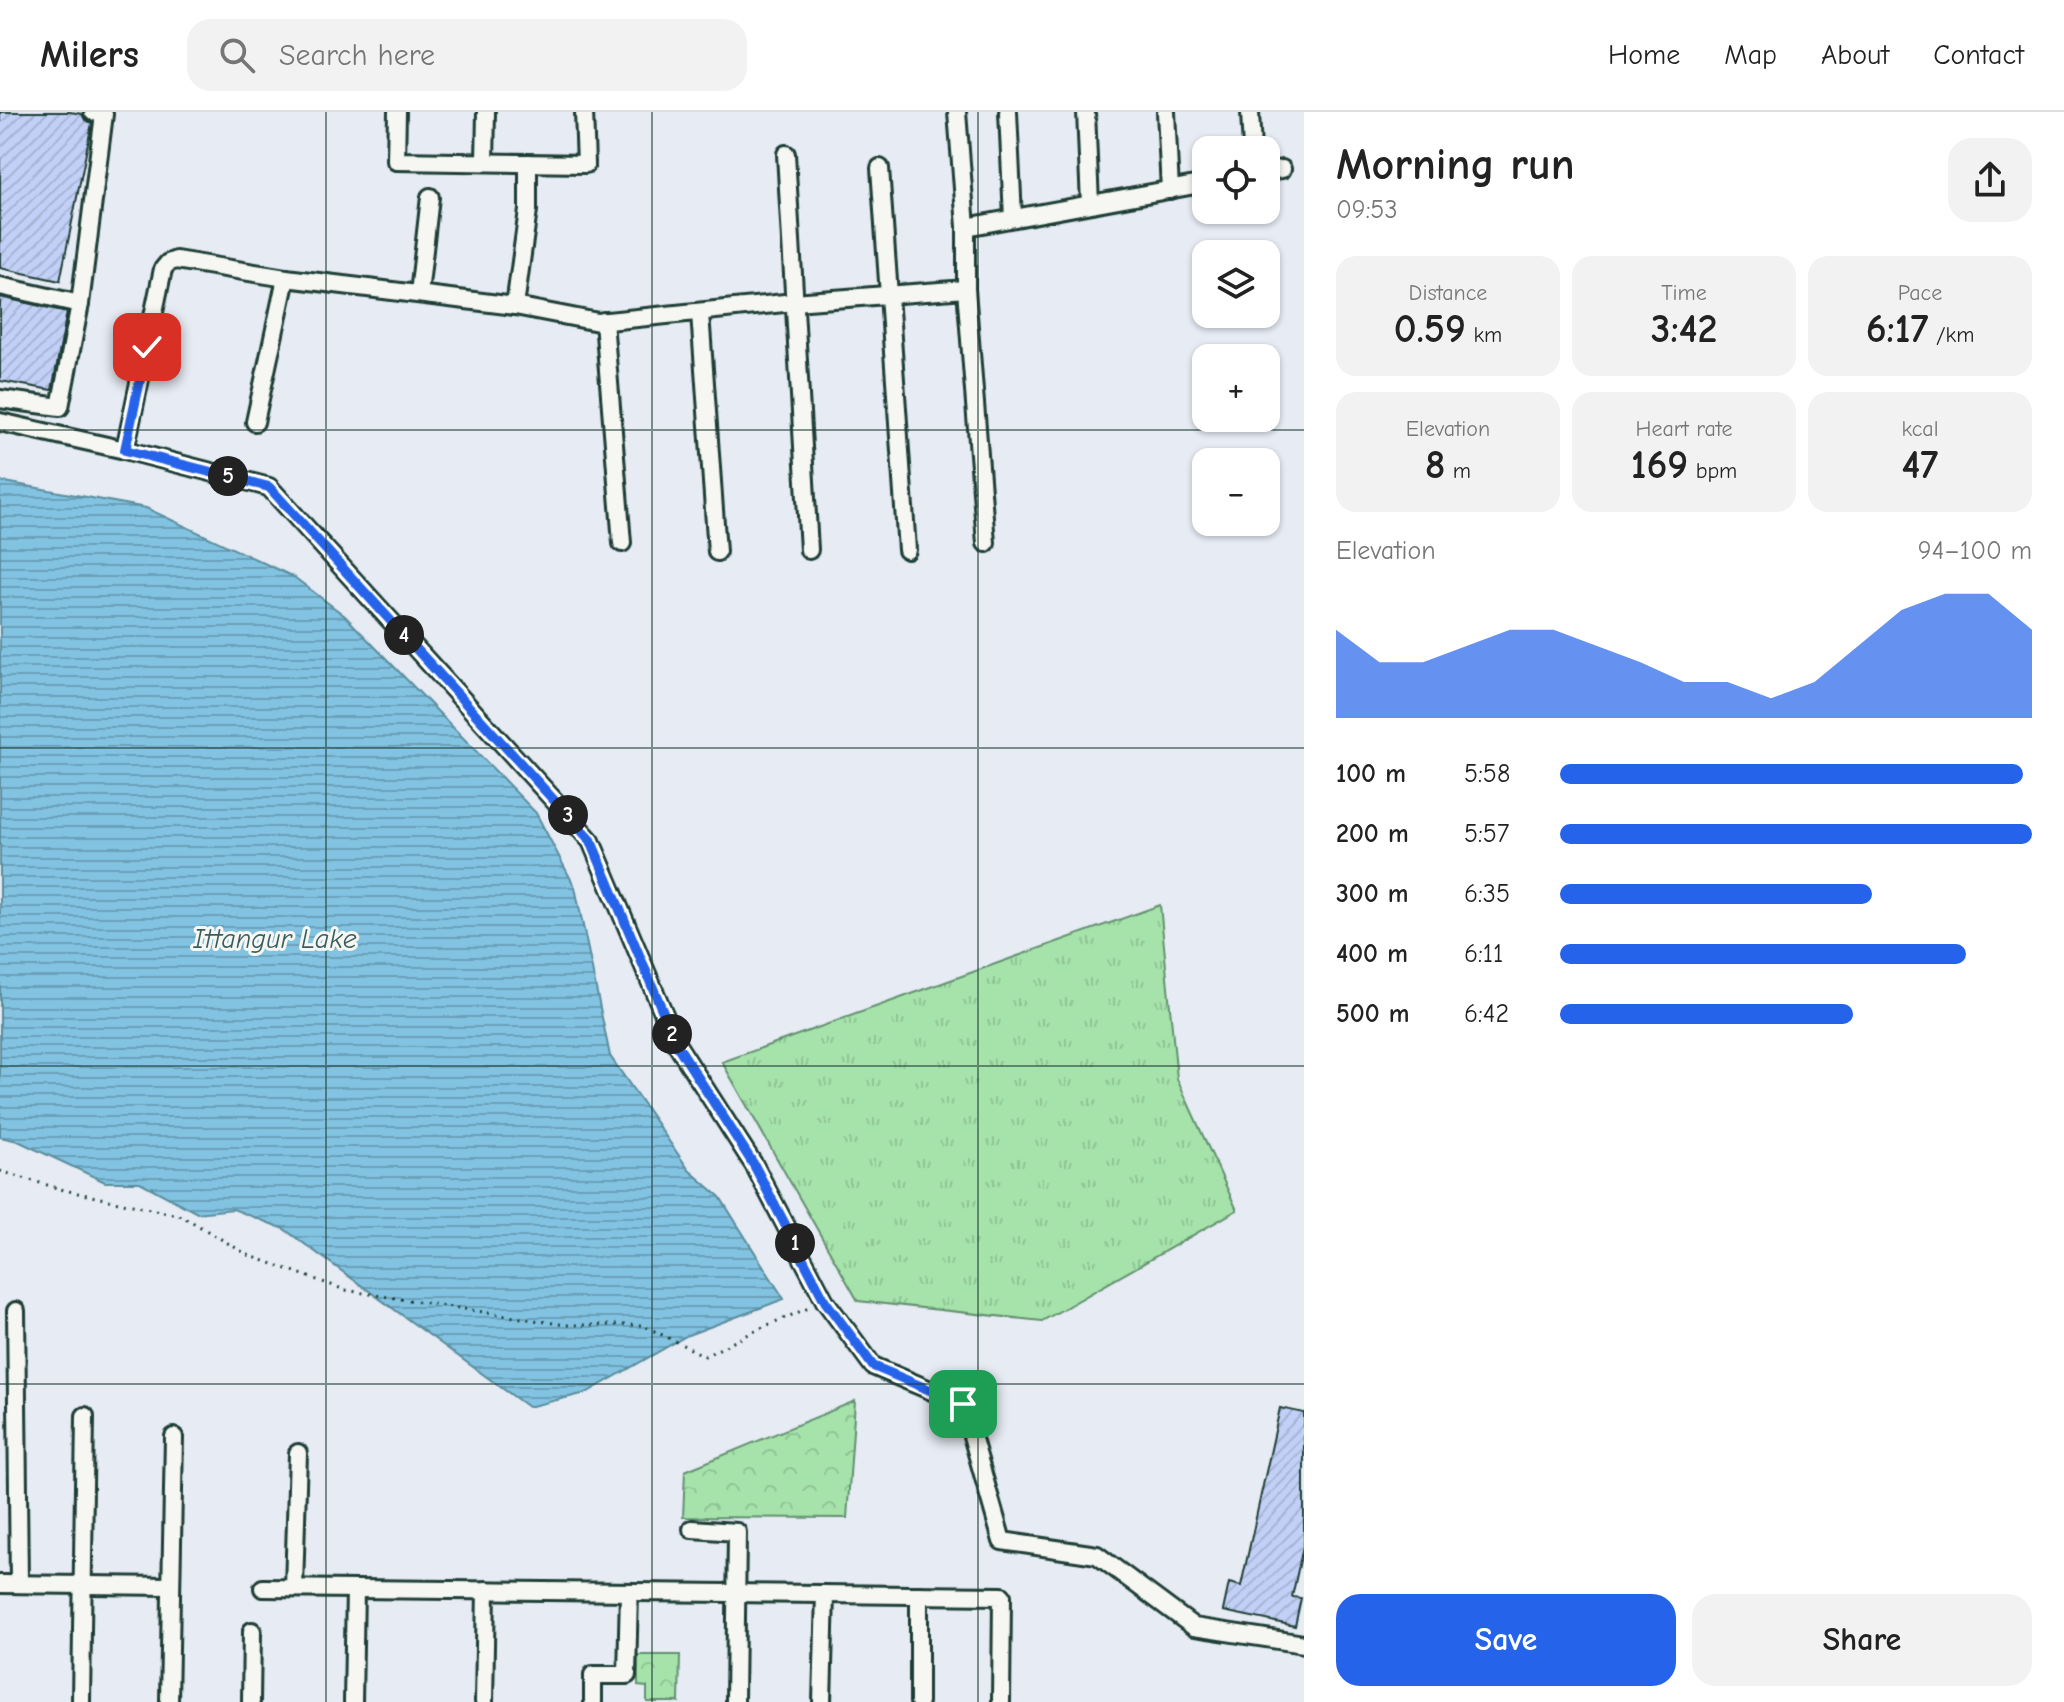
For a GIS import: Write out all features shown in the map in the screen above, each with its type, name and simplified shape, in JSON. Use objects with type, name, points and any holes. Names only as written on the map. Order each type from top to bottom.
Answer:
[{"type":"street","points":[[0,399],[60,407],[80,304],[104,114],[93,112]]},
{"type":"street","points":[[397,112],[396,161],[586,164],[584,112]]},
{"type":"street","points":[[485,162],[486,112]]},
{"type":"street","points":[[957,112],[966,227],[966,289],[986,543]]},
{"type":"street","points":[[1008,112],[1013,218]]},
{"type":"street","points":[[1086,112],[1090,204]]},
{"type":"street","points":[[1166,112],[1170,190]]},
{"type":"street","points":[[1250,112],[1251,136]]},
{"type":"street","points":[[786,154],[809,550]]},
{"type":"street","points":[[515,306],[528,210],[528,163]]},
{"type":"street","points":[[880,168],[907,550]]},
{"type":"street","points":[[966,227],[1192,186]]},
{"type":"street","points":[[419,294],[430,197]]},
{"type":"street","points":[[125,450],[163,269],[176,260],[604,321],[966,289]]},
{"type":"street","points":[[255,422],[286,278]]},
{"type":"street","points":[[0,286],[80,304]]},
{"type":"street","points":[[700,313],[717,552]]},
{"type":"street","points":[[604,321],[622,543]]},
{"type":"street","points":[[0,422],[269,487],[591,841],[677,1045],[754,1165],[825,1301],[873,1366],[963,1404],[1002,1541],[1097,1555],[1194,1627],[1304,1644]]},
{"type":"street","points":[[16,1311],[19,1583]]},
{"type":"street","points":[[81,1702],[85,1416]]},
{"type":"street","points":[[169,1702],[174,1437]]},
{"type":"street","points":[[294,1588],[298,1453]]},
{"type":"street","points":[[692,1529],[737,1532],[735,1702]]},
{"type":"street","points":[[0,1584],[171,1586]]},
{"type":"street","points":[[263,1588],[1002,1596],[1001,1702]]},
{"type":"street","points":[[353,1702],[355,1589]]},
{"type":"street","points":[[484,1702],[486,1590]]},
{"type":"street","points":[[593,1702],[593,1675],[627,1675],[629,1592]]},
{"type":"street","points":[[822,1702],[825,1594]]},
{"type":"street","points":[[919,1595],[919,1702]]},
{"type":"street","points":[[251,1702],[252,1631]]},
{"type":"path","points":[[0,1171],[64,1190],[182,1216],[248,1255],[345,1290],[565,1325],[642,1325],[705,1356],[825,1301]]},
{"type":"green space","points":[[1160,905],[1177,1079],[1237,1210],[1042,1321],[858,1301],[722,1062]]},
{"type":"green space","points":[[855,1401],[847,1518],[683,1517],[685,1471]]},
{"type":"green space","points":[[638,1655],[680,1655],[679,1702],[647,1702],[647,1687],[638,1686]]},
{"type":"water","name":"Ittangur Lake","points":[[0,481],[146,508],[294,577],[345,616],[536,813],[575,887],[610,1056],[689,1170],[720,1197],[784,1299],[688,1335],[586,1393],[528,1407],[284,1229],[233,1209],[197,1213],[140,1182],[105,1182],[18,1141],[0,1137]]},
{"type":"building","points":[[0,112],[70,112],[82,114],[85,120],[92,123],[60,281],[0,268]]},
{"type":"building","points":[[0,297],[67,312],[52,390],[0,381]]},
{"type":"building","points":[[1280,1408],[1304,1413],[1304,1542],[1292,1597],[1301,1598],[1295,1626],[1223,1611],[1229,1583],[1241,1586]]},
{"type":"route","points":[[147,347],[125,450],[269,487],[591,841],[677,1045],[754,1165],[825,1301],[873,1366],[963,1404]]}]
